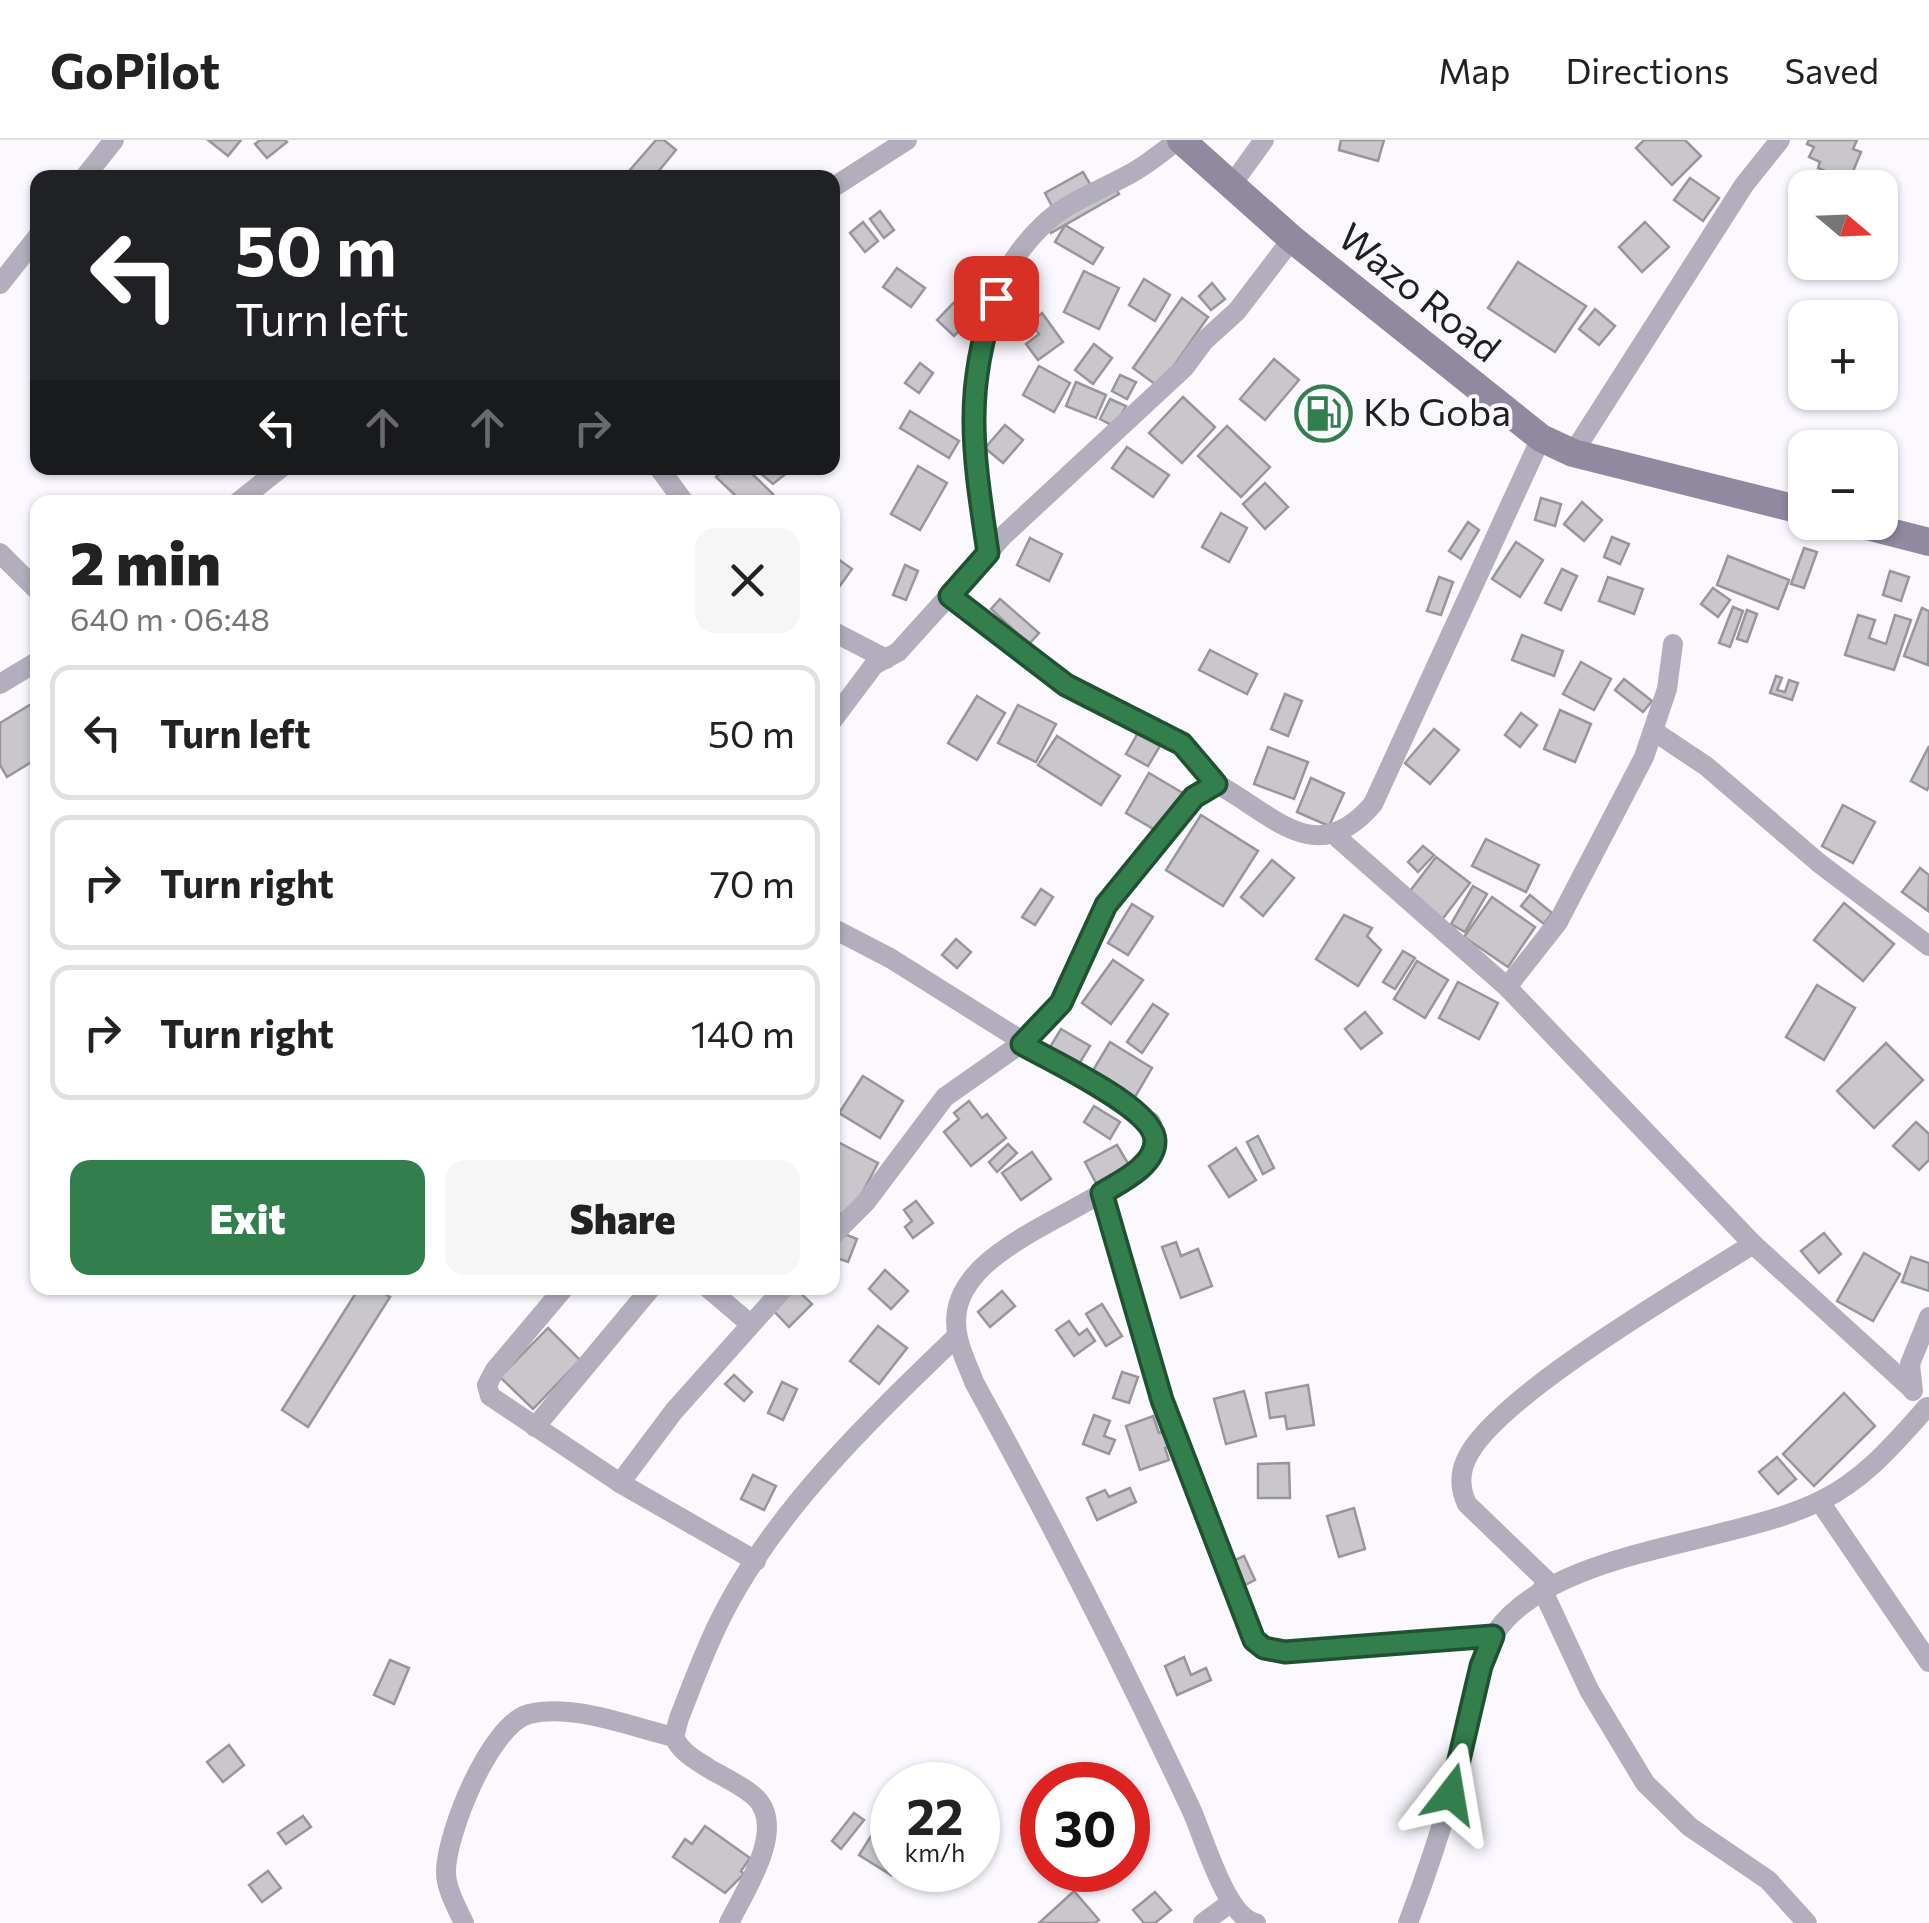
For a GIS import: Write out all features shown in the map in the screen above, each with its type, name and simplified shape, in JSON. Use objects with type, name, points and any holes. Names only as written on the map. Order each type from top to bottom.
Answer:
[{"type":"main road","name":"Wazo Road","points":[[1180,140],[1292,239],[1541,438],[1573,453],[1788,507]]},
{"type":"main road","points":[[1898,534],[1929,542]]},
{"type":"street","points":[[90,170],[114,140]]},
{"type":"street","points":[[840,183],[906,140]]},
{"type":"street","points":[[988,553],[971,405],[983,333],[1011,264],[1042,225],[1076,200],[1132,173],[1180,140]]},
{"type":"street","points":[[1233,184],[1264,140]]},
{"type":"street","points":[[1573,453],[1744,185],[1780,140]]},
{"type":"street","points":[[840,708],[854,686],[898,652],[988,553],[1184,368],[1204,341],[1237,311],[1292,239]]},
{"type":"street","points":[[0,284],[30,246]]},
{"type":"street","points":[[1408,1923],[1451,1794],[1481,1666],[1493,1636],[1512,1613],[1546,1587],[1820,1502],[1879,1460],[1928,1408],[1753,1244],[1507,987],[1340,839],[1343,830],[1373,804],[1541,438]]},
{"type":"street","points":[[247,495],[272,475]]},
{"type":"street","points":[[0,553],[30,583]]},
{"type":"street","points":[[950,596],[1066,685],[1182,744],[1216,784],[1286,828],[1304,835],[1343,830]]},
{"type":"street","points":[[840,635],[886,659]]},
{"type":"street","points":[[1507,987],[1558,922],[1655,732],[1673,644]]},
{"type":"street","points":[[0,684],[30,666]]},
{"type":"street","points":[[1655,732],[1706,766],[1820,862],[1929,946]]},
{"type":"street","points":[[840,1228],[866,1202],[945,1097],[1022,1044],[1061,1003],[1106,905],[1194,797],[1216,784]]},
{"type":"street","points":[[840,932],[890,958],[1022,1044],[1132,1106],[1151,1122],[1156,1144],[1148,1159],[1102,1193],[996,1255],[966,1290],[957,1336],[974,1382],[1136,1691],[1208,1845],[1230,1903],[1250,1922]]},
{"type":"street","points":[[1102,1193],[1162,1400],[1254,1640],[1264,1648],[1285,1652],[1493,1636]]},
{"type":"street","points":[[1753,1244],[1576,1358],[1502,1419],[1466,1457],[1461,1490],[1467,1504],[1546,1587],[1589,1690],[1644,1783],[1690,1827],[1768,1880],[1807,1923]]},
{"type":"street","points":[[558,1295],[487,1385],[490,1396],[620,1483],[756,1561]]},
{"type":"street","points":[[534,1428],[645,1295]]},
{"type":"street","points":[[716,1295],[749,1323]]},
{"type":"street","points":[[620,1483],[749,1323],[777,1295]]},
{"type":"street","points":[[1912,1389],[1910,1364],[1929,1317]]},
{"type":"street","points":[[674,1737],[724,1611],[756,1561],[851,1442],[957,1336]]},
{"type":"street","points":[[1820,1502],[1929,1662]]},
{"type":"street","points":[[464,1923],[446,1876],[449,1844],[474,1780],[510,1722],[531,1713],[574,1714],[674,1737],[684,1752],[757,1798],[765,1816],[766,1834],[758,1862],[730,1923]]},
{"type":"street","points":[[1203,1923],[1230,1903]]},
{"type":"building","points":[[208,140],[241,140],[228,156]]},
{"type":"building","points":[[260,140],[287,142],[267,158],[255,144]]},
{"type":"building","points":[[656,140],[664,140],[676,150],[660,170],[630,170]]},
{"type":"building","points":[[1341,140],[1384,140],[1378,161],[1339,150]]},
{"type":"building","points":[[1644,140],[1685,140],[1701,156],[1672,185],[1636,148]]},
{"type":"building","points":[[1809,140],[1857,140],[1853,149],[1861,152],[1854,170],[1823,170],[1818,168],[1820,162],[1809,157],[1814,147],[1807,144]]},
{"type":"building","points":[[1083,172],[1093,189],[1054,210],[1045,193]]},
{"type":"building","points":[[1690,178],[1719,198],[1703,221],[1674,200]]},
{"type":"building","points":[[1114,185],[1119,194],[1051,233],[1046,224]]},
{"type":"building","points":[[880,211],[894,230],[884,238],[870,219]]},
{"type":"building","points":[[863,222],[878,241],[865,252],[850,233]]},
{"type":"building","points":[[1645,222],[1669,247],[1642,272],[1619,247]]},
{"type":"building","points":[[1065,225],[1103,248],[1093,264],[1055,242]]},
{"type":"building","points":[[1518,262],[1586,306],[1555,352],[1488,308]]},
{"type":"building","points":[[897,268],[925,288],[911,307],[883,287]]},
{"type":"building","points":[[1084,271],[1119,288],[1099,329],[1064,312]]},
{"type":"building","points":[[1144,279],[1170,295],[1155,321],[1129,305]]},
{"type":"building","points":[[1212,283],[1225,299],[1211,310],[1199,296]]},
{"type":"building","points":[[969,287],[979,296],[970,306],[977,313],[954,336],[937,320]]},
{"type":"building","points":[[1182,298],[1208,317],[1159,387],[1133,368]]},
{"type":"building","points":[[1595,309],[1615,326],[1599,345],[1579,329]]},
{"type":"building","points":[[1042,313],[1063,342],[1038,360],[1026,344],[1039,334],[1030,323]]},
{"type":"building","points":[[1094,344],[1112,358],[1093,384],[1075,370]]},
{"type":"building","points":[[1274,359],[1299,380],[1265,420],[1240,399]]},
{"type":"building","points":[[920,363],[933,373],[919,393],[905,383]]},
{"type":"building","points":[[1039,366],[1070,383],[1054,412],[1023,395]]},
{"type":"building","points":[[1120,375],[1136,382],[1127,399],[1112,391]]},
{"type":"building","points":[[1076,382],[1106,395],[1096,418],[1066,406]]},
{"type":"building","points":[[1183,397],[1215,427],[1182,463],[1149,433]]},
{"type":"building","points":[[1110,399],[1126,406],[1115,427],[1100,419]]},
{"type":"building","points":[[910,411],[959,441],[949,458],[900,428]]},
{"type":"building","points":[[1005,425],[1023,440],[1003,463],[985,448]]},
{"type":"building","points":[[1227,426],[1270,467],[1241,497],[1198,456]]},
{"type":"building","points":[[1127,447],[1169,475],[1153,497],[1112,468]]},
{"type":"building","points":[[918,466],[947,483],[920,530],[891,514]]},
{"type":"building","points":[[753,475],[773,494],[735,495],[716,477]]},
{"type":"building","points":[[762,475],[784,475],[773,484]]},
{"type":"building","points":[[1265,483],[1288,507],[1265,529],[1243,504]]},
{"type":"building","points":[[1541,498],[1561,504],[1555,526],[1535,520]]},
{"type":"building","points":[[1582,502],[1602,520],[1584,541],[1564,524]]},
{"type":"building","points":[[1221,513],[1247,528],[1229,562],[1202,547]]},
{"type":"building","points":[[1468,522],[1479,530],[1461,559],[1449,551]]},
{"type":"building","points":[[1612,537],[1629,544],[1620,564],[1604,557]]},
{"type":"building","points":[[1030,538],[1062,554],[1049,581],[1017,565]]},
{"type":"building","points":[[1516,542],[1543,560],[1520,597],[1492,579]]},
{"type":"building","points":[[1804,548],[1817,552],[1804,588],[1791,584]]},
{"type":"building","points":[[1728,556],[1789,580],[1778,609],[1717,585]]},
{"type":"building","points":[[840,560],[852,569],[840,586]]},
{"type":"building","points":[[905,565],[918,571],[906,600],[893,595]]},
{"type":"building","points":[[1562,569],[1577,576],[1561,610],[1545,603]]},
{"type":"building","points":[[1890,571],[1909,577],[1901,601],[1883,595]]},
{"type":"building","points":[[1439,577],[1453,582],[1441,615],[1427,611]]},
{"type":"building","points":[[1608,577],[1643,589],[1634,614],[1599,601]]},
{"type":"building","points":[[1713,588],[1730,600],[1718,617],[1701,604]]},
{"type":"building","points":[[1000,599],[1039,633],[1029,644],[991,609]]},
{"type":"building","points":[[1733,607],[1743,611],[1730,647],[1719,643]]},
{"type":"building","points":[[1922,608],[1929,611],[1928,665],[1904,656]]},
{"type":"building","points":[[1747,610],[1757,614],[1747,642],[1737,639]]},
{"type":"building","points":[[1858,615],[1875,620],[1869,638],[1886,644],[1895,615],[1911,620],[1894,670],[1845,655]]},
{"type":"building","points":[[1522,635],[1563,651],[1554,676],[1512,660]]},
{"type":"building","points":[[1210,650],[1257,674],[1247,694],[1199,670]]},
{"type":"building","points":[[1581,662],[1611,679],[1594,710],[1563,694]]},
{"type":"building","points":[[1776,676],[1782,678],[1777,690],[1785,692],[1789,680],[1798,683],[1792,700],[1770,693]]},
{"type":"building","points":[[1624,679],[1652,701],[1643,712],[1615,690]]},
{"type":"building","points":[[1285,694],[1302,701],[1288,736],[1271,729]]},
{"type":"building","points":[[977,696],[1005,713],[977,760],[948,743]]},
{"type":"building","points":[[30,705],[30,763],[7,777],[0,765],[0,723]]},
{"type":"building","points":[[1018,705],[1056,724],[1036,762],[998,743]]},
{"type":"building","points":[[1560,710],[1591,724],[1575,762],[1544,749]]},
{"type":"building","points":[[1521,713],[1537,725],[1520,747],[1505,735]]},
{"type":"building","points":[[1434,729],[1459,750],[1430,784],[1405,763]]},
{"type":"building","points":[[1138,733],[1160,746],[1148,766],[1126,754]]},
{"type":"building","points":[[1057,736],[1120,776],[1101,805],[1038,765]]},
{"type":"building","points":[[1929,746],[1929,786],[1927,790],[1911,781]]},
{"type":"building","points":[[1268,747],[1308,762],[1294,799],[1254,784]]},
{"type":"building","points":[[1149,773],[1186,795],[1162,834],[1126,813]]},
{"type":"building","points":[[1311,778],[1344,793],[1329,826],[1297,812]]},
{"type":"building","points":[[1843,805],[1875,822],[1853,863],[1822,846]]},
{"type":"building","points":[[1201,815],[1258,851],[1223,906],[1166,870]]},
{"type":"building","points":[[1486,839],[1539,865],[1526,892],[1472,866]]},
{"type":"building","points":[[1423,846],[1434,855],[1418,872],[1408,862]]},
{"type":"building","points":[[1436,857],[1470,883],[1441,921],[1407,895]]},
{"type":"building","points":[[1272,860],[1294,878],[1263,916],[1241,897]]},
{"type":"building","points":[[1920,868],[1929,875],[1928,911],[1902,892]]},
{"type":"building","points":[[1473,886],[1487,894],[1465,932],[1451,924]]},
{"type":"building","points":[[1041,889],[1053,897],[1035,925],[1022,917]]},
{"type":"building","points":[[1530,895],[1552,913],[1544,924],[1521,906]]},
{"type":"building","points":[[1492,897],[1535,927],[1508,967],[1464,937]]},
{"type":"building","points":[[1844,903],[1894,944],[1863,981],[1814,940]]},
{"type":"building","points":[[1132,904],[1153,917],[1128,955],[1108,943]]},
{"type":"building","points":[[1344,915],[1372,928],[1367,936],[1381,950],[1358,986],[1316,959]]},
{"type":"building","points":[[956,939],[971,952],[957,968],[942,955]]},
{"type":"building","points":[[1403,951],[1415,958],[1395,989],[1383,982]]},
{"type":"building","points":[[1113,960],[1143,980],[1111,1024],[1082,1003]]},
{"type":"building","points":[[1417,961],[1448,980],[1425,1018],[1394,999]]},
{"type":"building","points":[[1458,982],[1498,1003],[1479,1039],[1439,1018]]},
{"type":"building","points":[[1817,985],[1855,1008],[1824,1060],[1786,1037]]},
{"type":"building","points":[[1153,1004],[1168,1014],[1142,1053],[1127,1042]]},
{"type":"building","points":[[1365,1012],[1382,1033],[1361,1049],[1345,1029]]},
{"type":"building","points":[[1061,1029],[1090,1046],[1076,1069],[1047,1052]]},
{"type":"building","points":[[1110,1042],[1152,1068],[1135,1097],[1092,1072]]},
{"type":"building","points":[[1886,1043],[1923,1080],[1874,1128],[1837,1091]]},
{"type":"building","points":[[863,1076],[903,1101],[880,1138],[840,1111]]},
{"type":"building","points":[[969,1101],[982,1118],[987,1114],[1006,1138],[971,1166],[944,1132],[959,1119],[954,1113]]},
{"type":"building","points":[[1094,1106],[1120,1122],[1110,1139],[1084,1122]]},
{"type":"building","points":[[1916,1122],[1929,1134],[1929,1160],[1919,1170],[1893,1146]]},
{"type":"building","points":[[1258,1136],[1274,1168],[1263,1174],[1247,1142]]},
{"type":"building","points":[[840,1143],[878,1163],[849,1218],[840,1213]]},
{"type":"building","points":[[1008,1144],[1017,1153],[997,1172],[989,1162]]},
{"type":"building","points":[[1117,1145],[1129,1165],[1096,1183],[1085,1162]]},
{"type":"building","points":[[1236,1148],[1256,1180],[1229,1197],[1209,1166]]},
{"type":"building","points":[[1032,1152],[1051,1179],[1021,1200],[1002,1173]]},
{"type":"building","points":[[916,1201],[933,1223],[913,1238],[905,1227],[912,1221],[904,1210]]},
{"type":"building","points":[[842,1233],[857,1239],[848,1262],[840,1259]]},
{"type":"building","points":[[1824,1233],[1841,1254],[1819,1273],[1801,1251]]},
{"type":"building","points":[[1176,1242],[1181,1256],[1198,1249],[1212,1286],[1181,1298],[1162,1247]]},
{"type":"building","points":[[1864,1253],[1900,1274],[1873,1321],[1837,1301]]},
{"type":"building","points":[[1911,1257],[1929,1263],[1929,1291],[1902,1282]]},
{"type":"building","points":[[885,1270],[908,1291],[891,1309],[869,1289]]},
{"type":"building","points":[[1002,1291],[1015,1306],[990,1327],[978,1312]]},
{"type":"building","points":[[355,1295],[390,1297],[308,1427],[282,1410]]},
{"type":"building","points":[[787,1295],[802,1295],[812,1304],[789,1327],[772,1309]]},
{"type":"building","points":[[1102,1304],[1122,1336],[1106,1346],[1086,1314]]},
{"type":"building","points":[[1069,1321],[1079,1335],[1087,1329],[1095,1341],[1074,1356],[1056,1330]]},
{"type":"building","points":[[878,1326],[907,1348],[879,1384],[850,1361]]},
{"type":"building","points":[[548,1328],[580,1360],[533,1409],[500,1377]]},
{"type":"building","points":[[1122,1372],[1138,1377],[1129,1403],[1113,1398]]},
{"type":"building","points":[[734,1375],[752,1392],[744,1401],[725,1384]]},
{"type":"building","points":[[782,1382],[797,1389],[783,1420],[768,1413]]},
{"type":"building","points":[[1308,1385],[1314,1425],[1287,1429],[1285,1416],[1270,1418],[1266,1393]]},
{"type":"building","points":[[1244,1391],[1256,1436],[1226,1444],[1214,1399]]},
{"type":"building","points":[[1844,1393],[1875,1426],[1814,1486],[1783,1454]]},
{"type":"building","points":[[1094,1415],[1110,1421],[1104,1436],[1115,1440],[1109,1454],[1083,1444]]},
{"type":"building","points":[[1153,1416],[1159,1433],[1169,1430],[1174,1445],[1165,1448],[1169,1460],[1140,1470],[1126,1426]]},
{"type":"building","points":[[1777,1457],[1796,1479],[1778,1494],[1759,1472]]},
{"type":"building","points":[[1289,1463],[1290,1498],[1258,1498],[1258,1464]]},
{"type":"building","points":[[753,1475],[776,1486],[764,1510],[741,1499]]},
{"type":"building","points":[[1130,1488],[1136,1502],[1097,1520],[1087,1498],[1105,1490],[1109,1497]]},
{"type":"building","points":[[1354,1508],[1365,1549],[1339,1557],[1327,1516]]},
{"type":"building","points":[[1244,1556],[1255,1580],[1245,1585],[1233,1561]]},
{"type":"building","points":[[1184,1657],[1191,1675],[1206,1668],[1211,1680],[1177,1695],[1165,1666]]},
{"type":"building","points":[[390,1660],[409,1668],[394,1704],[374,1695]]},
{"type":"building","points":[[229,1745],[244,1765],[223,1782],[207,1762]]},
{"type":"building","points":[[854,1813],[864,1820],[841,1849],[832,1841]]},
{"type":"building","points":[[303,1816],[311,1827],[286,1844],[278,1833]]},
{"type":"building","points":[[705,1826],[750,1858],[741,1871],[744,1874],[725,1893],[673,1857],[685,1839],[692,1844]]},
{"type":"building","points":[[870,1838],[870,1862],[859,1855]]},
{"type":"building","points":[[268,1871],[281,1888],[262,1902],[249,1885]]},
{"type":"building","points":[[1073,1892],[1099,1920],[1095,1923],[1039,1923]]},
{"type":"building","points":[[1155,1892],[1171,1910],[1155,1923],[1144,1923],[1133,1910]]},
{"type":"place","name":"Kb Goba","points":[[1324,413]]},
{"type":"route","points":[[996,298],[983,333],[971,405],[988,553],[950,596],[1066,685],[1182,744],[1216,784],[1194,797],[1106,905],[1079,971],[1061,1003],[1022,1044],[1132,1106],[1151,1122],[1156,1144],[1148,1159],[1134,1174],[1102,1193],[1162,1400],[1254,1640],[1264,1648],[1285,1652],[1493,1636],[1481,1666],[1451,1794]]}]
